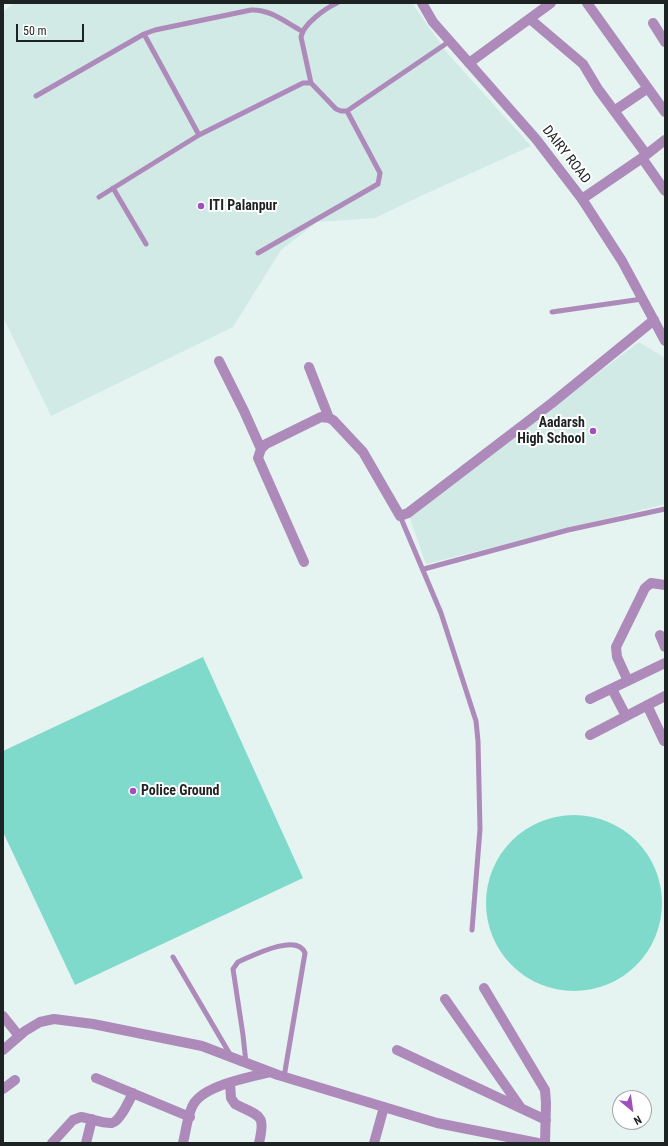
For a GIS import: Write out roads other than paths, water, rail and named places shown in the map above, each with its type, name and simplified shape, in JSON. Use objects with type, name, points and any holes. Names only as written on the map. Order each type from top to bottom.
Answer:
[{"type":"street","name":"DAIRY ROAD","points":[[422,3],[433,22],[536,139],[582,199],[622,261],[644,299],[665,341]]},
{"type":"street","points":[[469,63],[552,3]]},
{"type":"street","points":[[588,3],[665,112]]},
{"type":"street","points":[[530,19],[583,64],[598,89],[644,156],[665,192]]},
{"type":"street","points":[[653,24],[665,42]]},
{"type":"street","points":[[614,111],[648,88]]},
{"type":"street","points":[[582,199],[665,140]]},
{"type":"street","points":[[304,562],[258,458],[261,449],[266,444],[321,417],[333,420],[363,452],[400,516],[408,513],[552,403],[654,320]]},
{"type":"street","points":[[218,361],[244,411],[261,449]]},
{"type":"street","points":[[309,367],[329,418]]},
{"type":"street","points":[[628,681],[617,656],[616,648],[645,588],[651,583],[665,585]]},
{"type":"street","points":[[660,634],[665,647]]},
{"type":"street","points":[[590,699],[665,663]]},
{"type":"street","points":[[612,688],[626,716]]},
{"type":"street","points":[[590,735],[665,696]]},
{"type":"street","points":[[647,705],[664,741]]},
{"type":"street","points":[[484,988],[544,1090],[546,1096],[545,1143]]},
{"type":"street","points":[[445,999],[522,1109]]},
{"type":"street","points":[[3,1016],[20,1036]]},
{"type":"street","points":[[3,1050],[40,1022],[54,1019],[93,1024],[202,1046],[284,1077],[491,1138],[538,1143]]},
{"type":"street","points":[[397,1050],[546,1120]]},
{"type":"street","points":[[183,1143],[192,1106],[197,1099],[216,1087],[270,1072]]},
{"type":"street","points":[[96,1078],[190,1117]]},
{"type":"street","points":[[3,1089],[15,1080]]},
{"type":"street","points":[[230,1083],[232,1102],[259,1117],[262,1122],[259,1143]]},
{"type":"street","points":[[52,1143],[73,1120],[81,1117],[110,1123],[115,1122],[119,1118],[133,1093]]},
{"type":"street","points":[[374,1143],[384,1107]]},
{"type":"street","points":[[86,1143],[92,1119]]},
{"type":"lane","points":[[338,3],[331,6],[309,23],[302,31],[301,37],[311,83],[336,109],[341,111],[347,111],[450,41]]},
{"type":"lane","points":[[36,96],[144,34],[162,29],[251,10],[260,10],[270,13],[302,31]]},
{"type":"lane","points":[[144,34],[199,135]]},
{"type":"lane","points":[[99,197],[199,135],[303,83],[311,83]]},
{"type":"lane","points":[[258,253],[378,184],[380,173],[347,111]]},
{"type":"lane","points":[[113,188],[146,244]]},
{"type":"lane","points":[[552,312],[644,299]]},
{"type":"lane","points":[[424,569],[568,530],[665,509]]},
{"type":"lane","points":[[400,516],[424,569],[441,613],[476,721],[478,741],[480,830],[472,930]]},
{"type":"lane","points":[[246,1063],[233,969],[234,966],[238,962],[273,947],[287,945],[299,946],[304,950],[304,953],[284,1077]]},
{"type":"lane","points":[[172,957],[233,1058]]},
{"type":"place","name":"ITI Palanpur","points":[[201,206]]},
{"type":"place","name":"Aadarsh High School","points":[[593,431]]},
{"type":"place","name":"Police Ground","points":[[133,791]]}]
